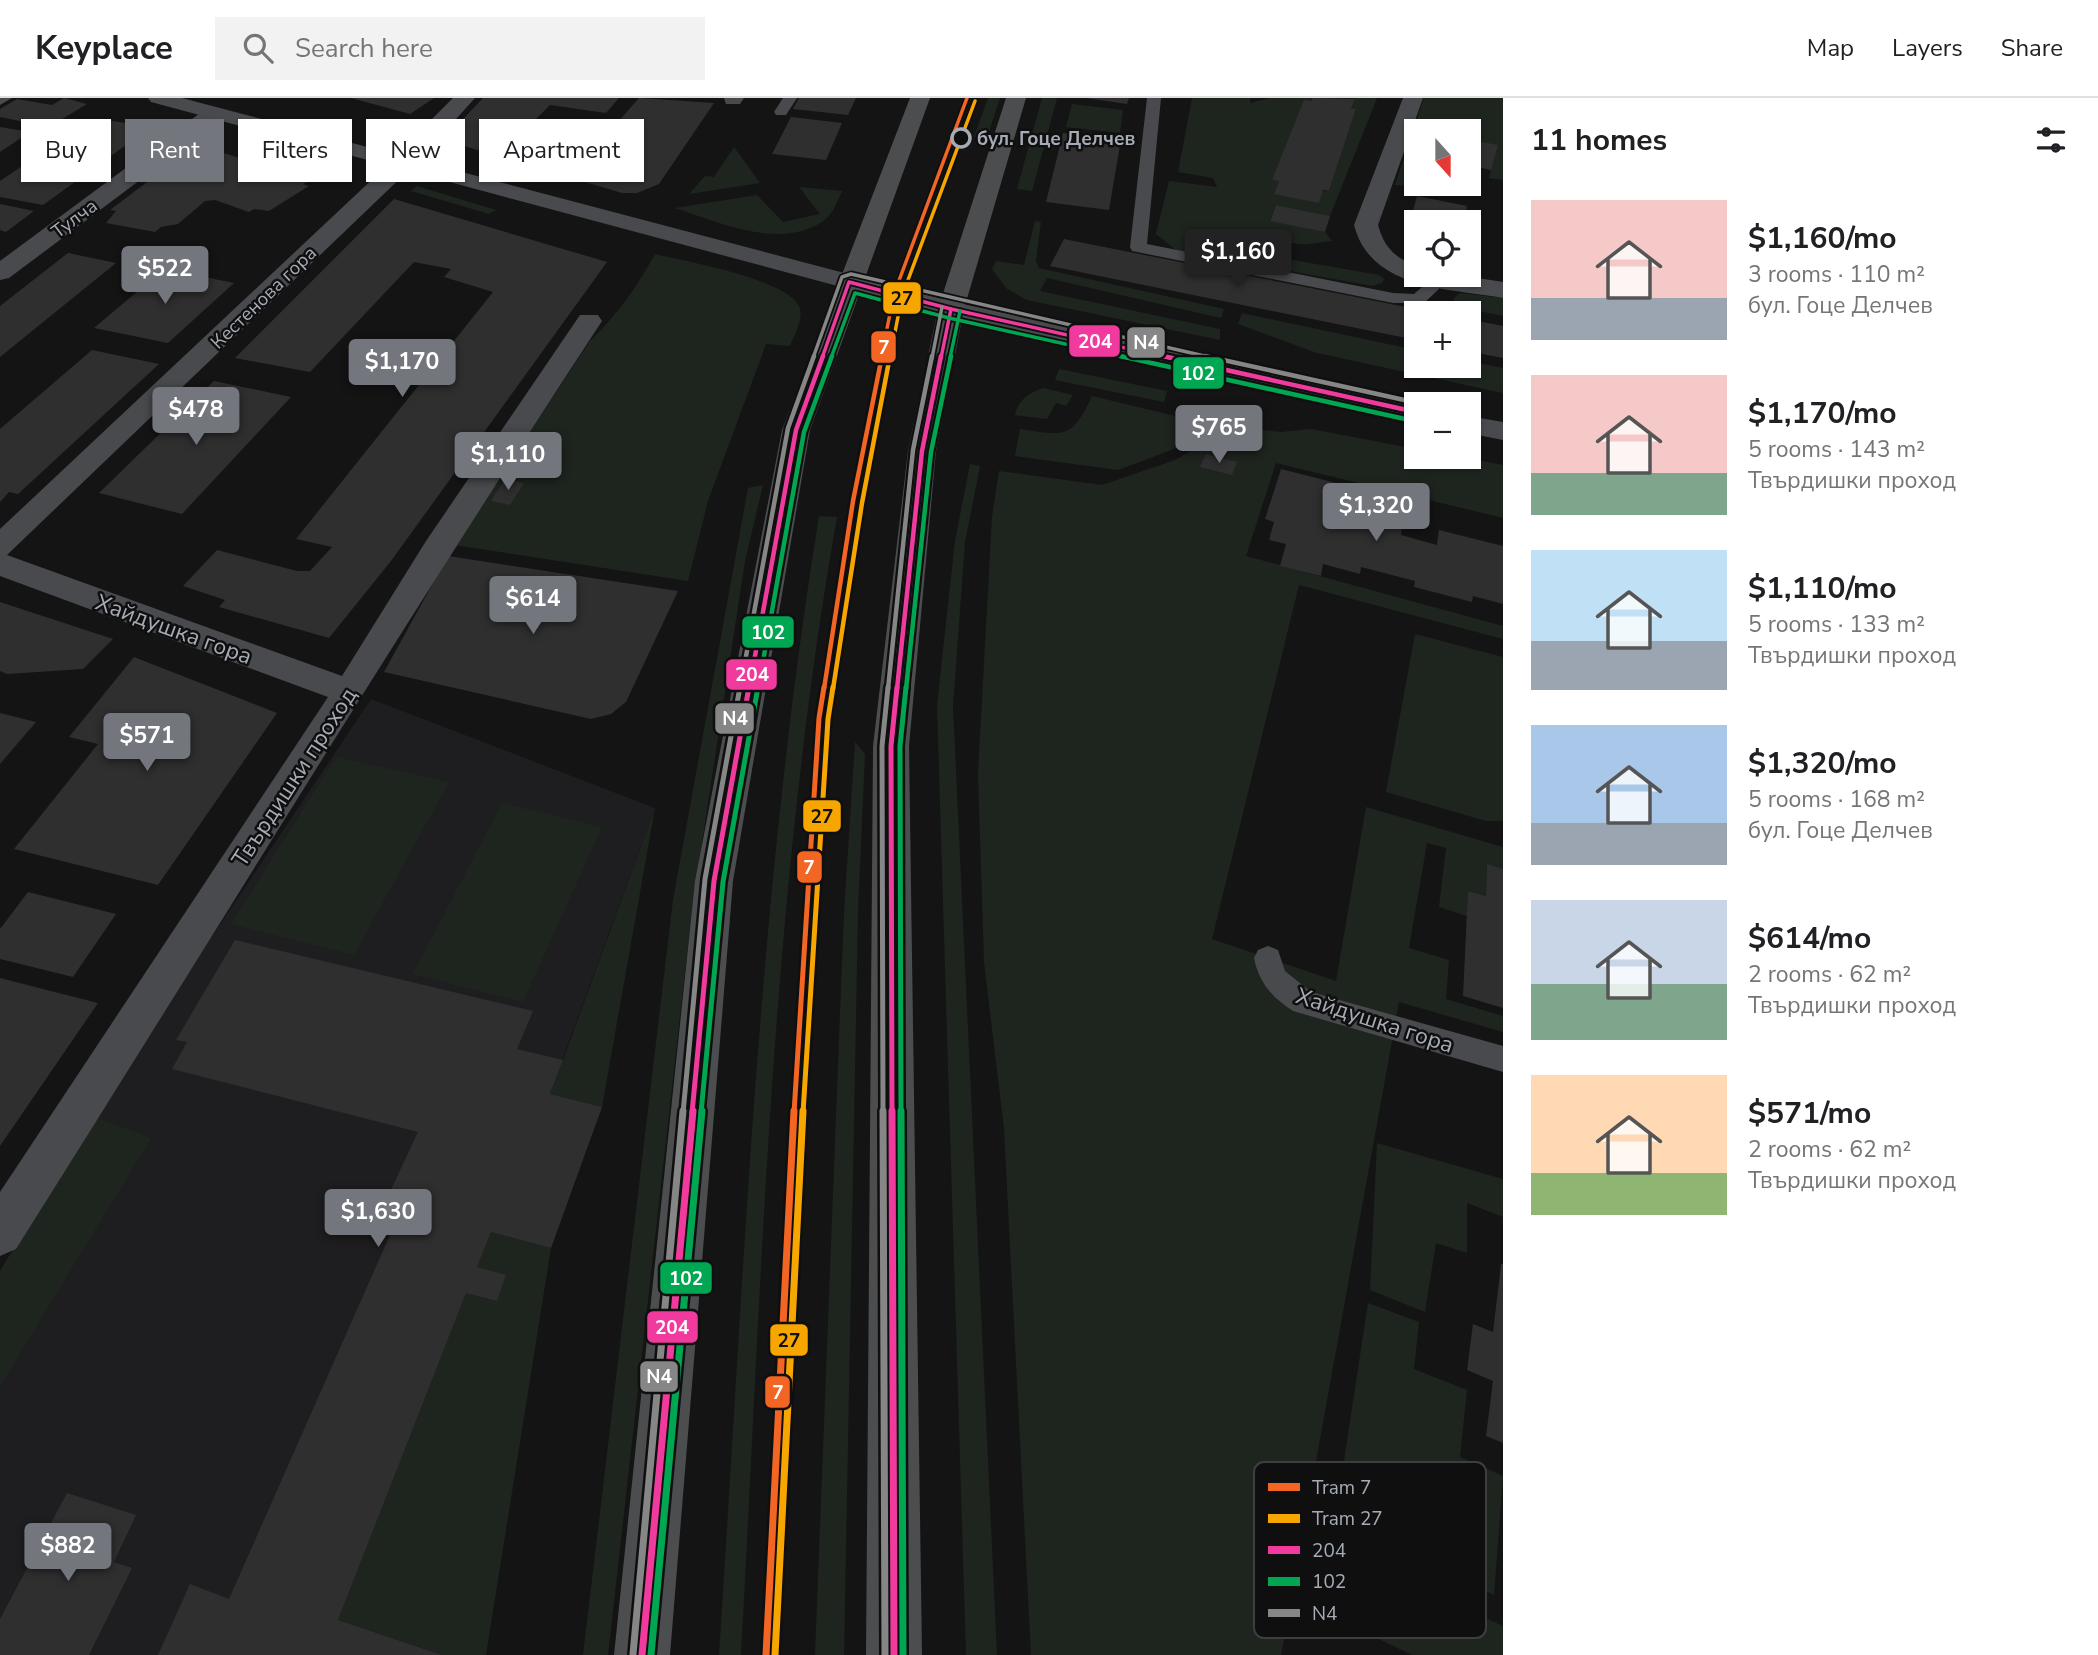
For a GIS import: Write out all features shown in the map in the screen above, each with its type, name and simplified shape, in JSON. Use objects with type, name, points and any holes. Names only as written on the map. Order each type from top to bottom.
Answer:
[{"type":"main road","points":[[642,1655],[714,881],[796,430],[849,282],[920,98]]},
{"type":"main road","points":[[894,1655],[891,746],[922,451],[951,309],[1016,98]]},
{"type":"street","points":[[158,98],[366,153]]},
{"type":"street","points":[[445,119],[465,98]]},
{"type":"street","points":[[1404,272],[1380,256],[1369,242],[1366,225],[1413,98]]},
{"type":"street","name":"Тулча","points":[[0,273],[215,113]]},
{"type":"street","points":[[465,180],[951,309],[1404,409]]},
{"type":"street","name":"Кестенова гора","points":[[0,547],[383,182]]},
{"type":"street","points":[[1481,286],[1503,290]]},
{"type":"street","name":"Твърдишки проход","points":[[0,1233],[349,692],[437,548],[589,321]]},
{"type":"street","points":[[1481,427],[1503,431]]},
{"type":"street","name":"Хайдушка гора","points":[[0,564],[349,692]]},
{"type":"lane","points":[[781,112],[789,98]]},
{"type":"lane","points":[[1154,98],[1138,247],[1393,298],[1419,299],[1430,289],[1429,287]]},
{"type":"lane","name":"Хайдушка гора","points":[[1268,958],[1270,972],[1280,988],[1303,1002],[1503,1059]]},
{"type":"shaded area","points":[[988,98],[1000,98],[987,138],[974,137]]},
{"type":"shaded area","points":[[1042,98],[1057,98],[1032,191],[1017,189]]},
{"type":"shaded area","points":[[1192,98],[1250,98],[1250,103],[1269,98],[1312,98],[1272,180],[1279,181],[1274,194],[1329,191],[1356,110],[1351,109],[1355,99],[1351,98],[1377,98],[1330,216],[1276,205],[1270,220],[1325,232],[1332,241],[1299,244],[1226,231],[1208,238],[1218,247],[1379,275],[1384,279],[1382,283],[1373,286],[1177,251],[1156,234],[1169,181],[1217,187],[1213,178],[1178,172]]},
{"type":"shaded area","points":[[1424,98],[1503,98],[1503,180],[1489,178],[1497,145],[1481,142],[1481,119],[1417,119]]},
{"type":"shaded area","points":[[1072,104],[1123,110],[1120,133],[1066,127]]},
{"type":"shaded area","points":[[734,147],[760,183],[689,194],[705,176],[714,177]]},
{"type":"shaded area","points":[[1404,158],[1404,186],[1395,185]]},
{"type":"shaded area","points":[[417,186],[496,210],[489,214],[411,191]]},
{"type":"shaded area","points":[[799,187],[842,191],[826,219],[805,230],[787,234],[748,231],[675,208],[757,195],[783,222],[820,214]]},
{"type":"shaded area","points":[[1035,221],[1041,222],[1036,261],[1039,268],[1224,309],[1221,318],[1047,278],[1040,291],[1220,329],[1220,340],[1027,300],[1007,289],[992,269],[996,261],[1024,265]]},
{"type":"shaded area","points":[[655,254],[759,281],[793,299],[801,314],[790,346],[766,344],[708,501],[688,581],[454,545],[590,341],[626,300]]},
{"type":"shaded area","points":[[1460,293],[1503,298],[1503,316],[1481,311],[1481,301],[1453,299]]},
{"type":"shaded area","points":[[1242,313],[1404,347],[1404,372],[1317,353],[1238,324]]},
{"type":"shaded area","points":[[1481,364],[1503,368],[1503,393],[1433,378],[1481,378]]},
{"type":"shaded area","points":[[1059,369],[1167,391],[1164,402],[1055,380]]},
{"type":"shaded area","points":[[1043,388],[1073,395],[1066,406],[1056,403],[1047,419],[1015,415],[1025,398]]},
{"type":"shaded area","points":[[1092,396],[1192,420],[1182,446],[1118,470],[1015,456],[1020,429],[1047,433],[1065,431],[1079,420]]},
{"type":"shaded area","points":[[1226,426],[1281,432],[1311,429],[1404,447],[1404,469],[1481,469],[1481,461],[1503,465],[1503,518],[1276,463],[1246,556],[1503,626],[1503,639],[1299,585],[1212,939],[1336,981],[1366,807],[1503,847],[1503,869],[1487,865],[1486,896],[1468,891],[1467,916],[1439,907],[1446,848],[1427,843],[1409,948],[1449,960],[1446,999],[1503,1016],[1503,1032],[1399,1002],[1316,1462],[1254,1462],[1254,1638],[1284,1638],[1281,1655],[1031,1655],[1004,1129],[984,962],[978,773],[992,517],[999,471],[1102,485],[1175,460],[1210,440],[1218,429]]},
{"type":"shaded area","points":[[970,464],[980,466],[965,542],[953,706],[997,1655],[966,1655],[937,705],[955,541]]},
{"type":"shaded area","points":[[763,485],[745,561],[693,901],[608,1655],[583,1655],[673,900],[748,488]]},
{"type":"shaded area","points":[[819,516],[837,517],[815,658],[783,942],[763,1227],[741,1655],[719,1655],[767,941],[798,657]]},
{"type":"shaded area","points":[[1415,634],[1503,657],[1503,821],[1486,821],[1386,792]]},
{"type":"shaded area","points":[[371,699],[655,808],[550,1093],[602,1107],[551,1248],[491,1232],[506,1275],[497,1301],[466,1294],[338,1620],[443,1655],[0,1655],[0,1271],[124,1068]]},
{"type":"shaded area","points":[[855,742],[865,754],[858,910],[844,1655],[815,1655],[844,912]]},
{"type":"shaded area","points":[[336,757],[449,782],[354,955],[231,924]]},
{"type":"shaded area","points":[[502,803],[602,827],[523,1002],[413,974]]},
{"type":"shaded area","points":[[655,808],[602,1107],[550,1094],[563,1060]]},
{"type":"shaded area","points":[[94,1117],[151,1138],[0,1386],[0,1271]]},
{"type":"shaded area","points":[[1377,1143],[1503,1179],[1503,1217],[1467,1203],[1467,1253],[1436,1243],[1425,1312],[1370,1290]]},
{"type":"shaded area","points":[[491,1232],[551,1248],[486,1655],[443,1655],[338,1620],[466,1293],[497,1301],[506,1275],[477,1267]]},
{"type":"shaded area","points":[[1368,1303],[1419,1322],[1414,1369],[1467,1390],[1460,1457],[1471,1462],[1344,1462]]},
{"type":"shaded area","points":[[1486,1468],[1503,1476],[1494,1595],[1486,1591]]},
{"type":"shaded area","points":[[1486,1618],[1503,1626],[1503,1655],[1412,1655],[1377,1638],[1486,1638]]},
{"type":"building","points":[[64,98],[87,104],[62,119],[21,119],[21,121],[0,117],[0,109],[17,99],[52,105]]},
{"type":"building","points":[[351,98],[434,98],[410,114]]},
{"type":"building","points":[[483,98],[619,98],[606,113],[550,105],[536,119],[479,119],[479,150],[465,146],[463,119]]},
{"type":"building","points":[[639,98],[714,103],[659,184],[637,193],[622,193],[585,182],[644,182],[644,119],[620,119]]},
{"type":"building","points":[[799,98],[856,98],[848,115],[793,109]]},
{"type":"building","points":[[1086,98],[1129,98],[1127,104]]},
{"type":"building","points":[[1312,98],[1355,99],[1351,109],[1356,109],[1329,191],[1323,190],[1319,203],[1274,194],[1279,181],[1272,180],[1304,100],[1311,101]]},
{"type":"building","points":[[791,117],[842,123],[826,160],[772,154]]},
{"type":"building","points":[[111,121],[125,123],[125,146],[111,156]]},
{"type":"building","points":[[0,127],[21,130],[21,138],[0,152]]},
{"type":"building","points":[[1063,133],[1121,139],[1109,210],[1046,202]]},
{"type":"building","points":[[1481,142],[1498,145],[1491,170],[1481,168]]},
{"type":"building","points":[[224,153],[238,157],[238,182],[307,182],[303,184],[309,186],[269,211],[254,209],[249,212],[215,200],[205,201],[178,224],[161,227],[155,232],[106,223],[116,211],[110,210],[147,182],[224,182]]},
{"type":"building","points":[[21,167],[21,182],[75,182],[43,205],[0,197],[0,181]]},
{"type":"building","points":[[1417,196],[1467,206],[1466,210],[1413,210]]},
{"type":"building","points":[[394,199],[607,262],[391,561],[329,638],[219,607],[225,600],[183,586],[217,550],[297,571],[310,571],[332,547],[296,539],[493,292],[444,277],[451,269],[414,262],[310,372],[235,358]]},
{"type":"building","points":[[0,204],[34,211],[6,232],[0,230]]},
{"type":"building","points":[[1276,205],[1330,216],[1325,232],[1270,221]]},
{"type":"building","points":[[1064,239],[1404,307],[1404,338],[1050,266]]},
{"type":"building","points":[[68,253],[116,263],[0,357],[0,306]]},
{"type":"building","points":[[164,269],[234,283],[168,343],[94,328]]},
{"type":"building","points":[[1481,322],[1503,326],[1503,358],[1481,354]]},
{"type":"building","points":[[92,350],[159,364],[18,494],[9,492],[0,502],[0,429]]},
{"type":"building","points":[[214,381],[291,397],[182,514],[99,493]]},
{"type":"building","points":[[1206,454],[1237,462],[1232,475],[1200,467]]},
{"type":"building","points":[[1281,469],[1344,485],[1338,505],[1403,521],[1401,535],[1437,545],[1439,530],[1503,546],[1503,604],[1473,596],[1472,602],[1414,587],[1415,581],[1361,567],[1360,574],[1323,564],[1321,576],[1280,566],[1286,544],[1269,540],[1274,522],[1265,519]]},
{"type":"building","points":[[505,479],[524,483],[510,505],[491,501]]},
{"type":"building","points":[[448,556],[678,591],[626,702],[611,714],[591,719],[384,672]]},
{"type":"building","points":[[0,602],[113,639],[83,669],[7,674],[0,671]]},
{"type":"building","points":[[134,657],[277,713],[158,885],[14,849],[98,744],[69,737]]},
{"type":"building","points":[[0,713],[36,722],[0,764]]},
{"type":"building","points":[[1487,864],[1503,869],[1503,1008],[1463,996],[1468,891],[1486,896]]},
{"type":"building","points":[[28,892],[116,914],[73,977],[0,959],[0,929]]},
{"type":"building","points":[[235,940],[533,1011],[517,1049],[563,1060],[550,1094],[602,1107],[551,1248],[491,1232],[477,1267],[506,1275],[497,1301],[466,1293],[338,1620],[442,1655],[158,1655],[190,1584],[229,1599],[405,1201],[388,1196],[418,1132],[172,1069],[187,1042],[176,1040]]},
{"type":"building","points":[[0,978],[98,1003],[0,1146]]},
{"type":"building","points":[[1501,1264],[1503,1443],[1486,1436],[1493,1381],[1467,1370],[1473,1324],[1493,1332]]},
{"type":"building","points":[[67,1493],[136,1515],[114,1562],[132,1568],[89,1655],[0,1655],[0,1619]]},
{"type":"tram line","name":"7","points":[[766,1655],[782,1297],[819,718],[853,501],[894,294],[967,98]]},
{"type":"tram line","name":"27","points":[[775,1655],[791,1297],[828,719],[862,503],[902,296],[975,101]]},
{"type":"transit line","name":"N4","points":[[633,1654],[705,879],[788,428],[842,277],[851,274],[953,300],[1404,400]]},
{"type":"transit line","name":"204","points":[[642,1655],[714,881],[796,430],[849,282],[951,309],[1404,409]]},
{"type":"transit line","name":"102","points":[[651,1655],[723,882],[804,432],[855,293],[949,318],[1404,419]]},
{"type":"transit line","name":"N4","points":[[885,1655],[882,746],[913,450],[942,307]]},
{"type":"transit line","name":"204","points":[[894,1655],[891,746],[922,451],[951,309]]},
{"type":"transit line","name":"102","points":[[903,1655],[900,746],[931,452],[960,311]]},
{"type":"place","name":"бул. Гоце Делчев","points":[[961,138]]}]
